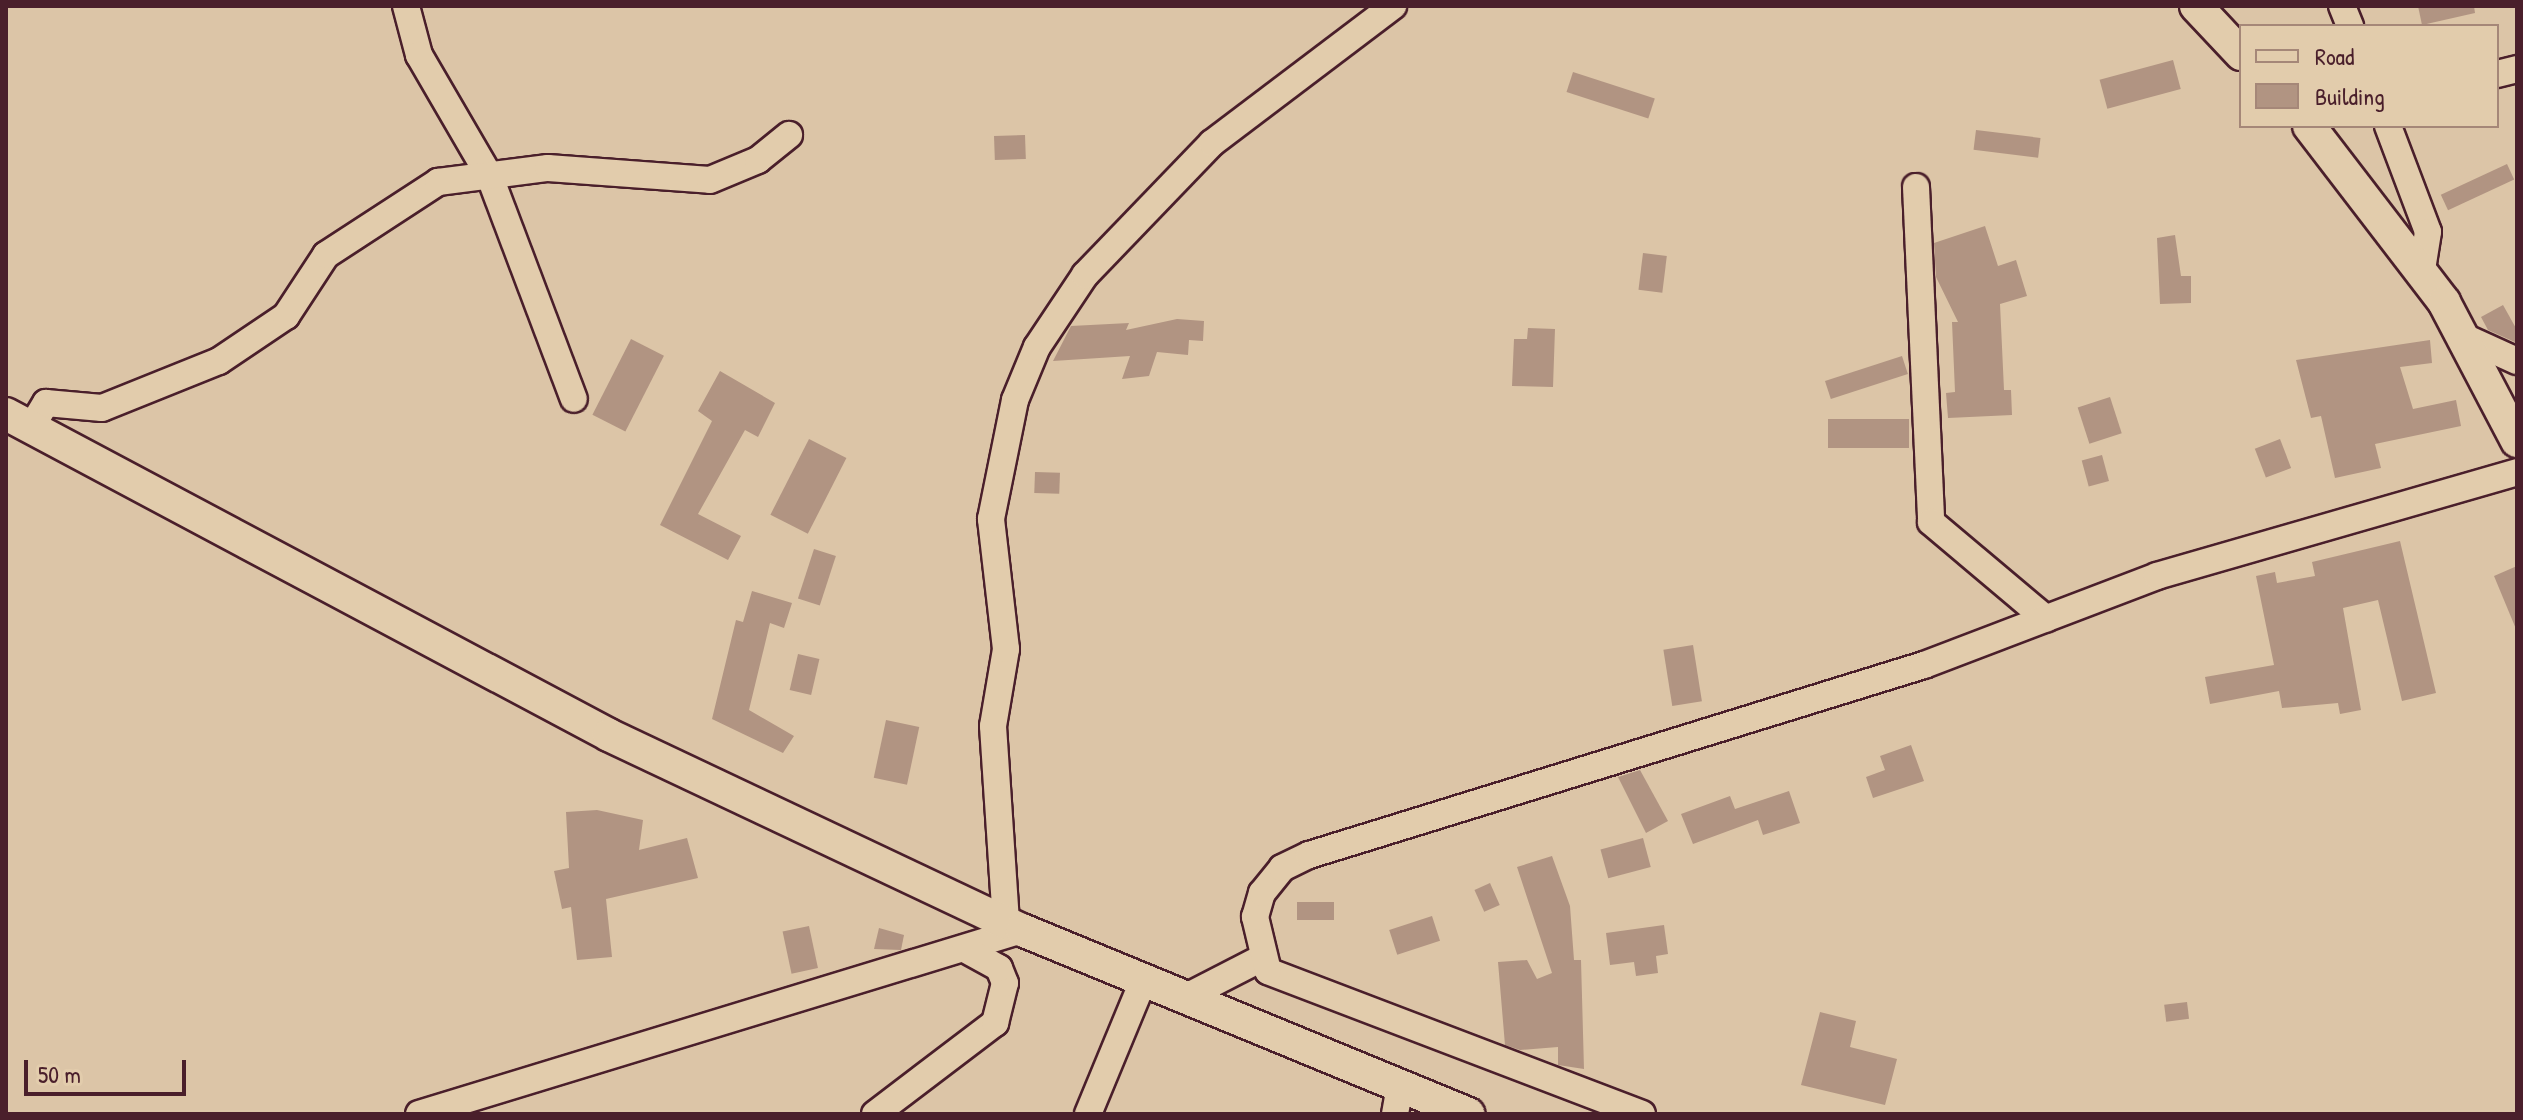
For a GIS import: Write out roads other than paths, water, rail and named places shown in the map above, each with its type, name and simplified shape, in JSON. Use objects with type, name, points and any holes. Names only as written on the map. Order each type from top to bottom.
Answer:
[{"type":"main road","points":[[2196,6],[2239,52]]},
{"type":"main road","points":[[2311,128],[2422,269],[2464,337],[2517,441]]},
{"type":"main road","points":[[19,420],[609,735],[1014,926],[1186,997],[1397,1100],[1469,1114]]},
{"type":"street","points":[[406,6],[419,55],[490,177],[574,399]]},
{"type":"street","points":[[419,1114],[965,949],[1014,926],[993,726],[1006,649],[991,519],[1015,400],[1037,347],[1085,275],[1212,143],[1393,6]]},
{"type":"street","points":[[2389,128],[2428,232],[2422,269]]},
{"type":"street","points":[[19,420],[46,403],[102,408],[219,361],[286,316],[326,255],[438,182],[548,168],[710,180],[758,160],[789,135]]},
{"type":"street","points":[[1916,187],[1931,522],[2046,619]]},
{"type":"street","points":[[2464,337],[2517,361]]},
{"type":"street","points":[[1642,1114],[1268,971],[1262,958],[1255,917],[1262,893],[1282,868],[1309,855],[1924,665],[2157,576],[2517,472]]},
{"type":"street","points":[[875,1114],[995,1023],[1005,983],[999,968],[965,949]]},
{"type":"street","points":[[1186,997],[1262,958]]},
{"type":"street","points":[[1088,1114],[1143,981]]}]
